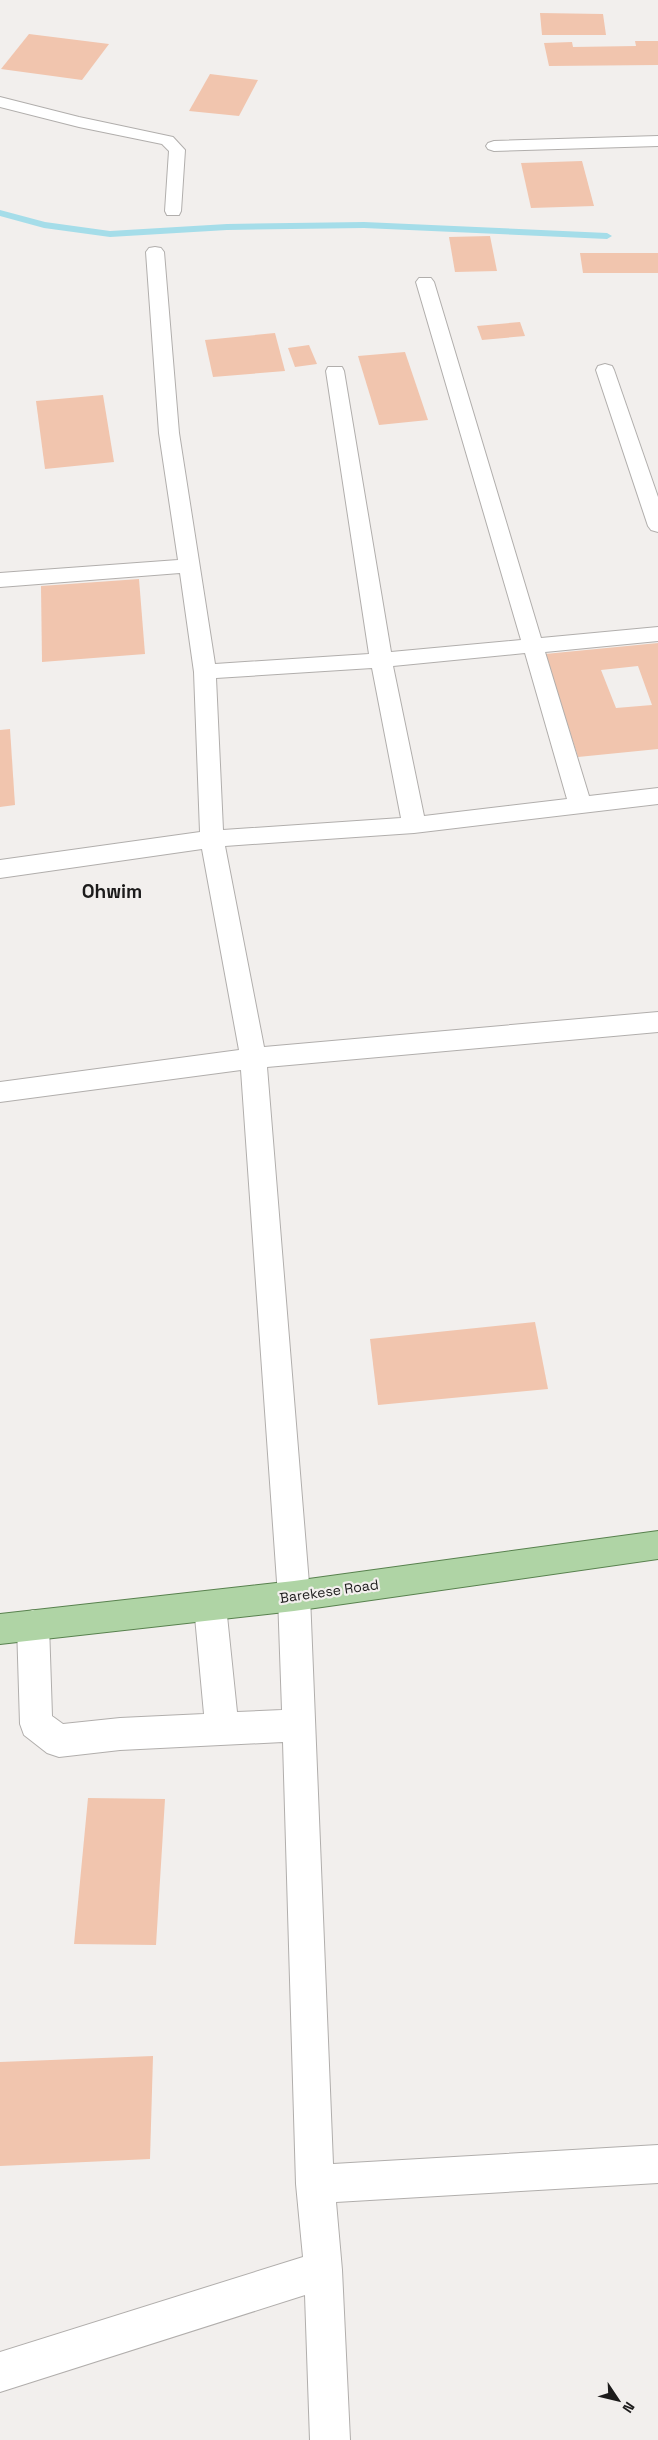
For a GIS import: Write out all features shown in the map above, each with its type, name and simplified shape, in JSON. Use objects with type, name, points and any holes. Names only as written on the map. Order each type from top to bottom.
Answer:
[{"type":"main road","name":"Barekese Road","points":[[0,1629],[294,1596],[658,1545]]},
{"type":"street","points":[[0,102],[79,122],[167,140],[178,150],[173,211]]},
{"type":"street","points":[[494,146],[658,141]]},
{"type":"street","points":[[155,252],[169,433],[205,672],[212,839],[253,1058],[294,1596],[316,2184],[323,2270],[330,2440]]},
{"type":"street","points":[[425,282],[580,804]]},
{"type":"street","points":[[605,370],[658,523]]},
{"type":"street","points":[[335,371],[381,660],[414,825]]},
{"type":"street","points":[[0,580],[190,566]]},
{"type":"street","points":[[205,672],[381,660],[532,644],[658,634]]},
{"type":"street","points":[[0,869],[212,839],[414,825],[658,796]]},
{"type":"street","points":[[0,1092],[253,1058],[658,1022]]},
{"type":"street","points":[[210,1606],[220,1693],[221,1729]]},
{"type":"street","points":[[33,1625],[36,1724],[59,1742],[120,1734],[300,1726]]},
{"type":"street","points":[[316,2184],[658,2164]]},
{"type":"street","points":[[0,2372],[208,2304],[323,2270]]},
{"type":"building","points":[[540,13],[603,14],[606,35],[542,35]]},
{"type":"building","points":[[29,34],[109,44],[82,80],[1,69]]},
{"type":"building","points":[[635,41],[658,41],[658,65],[549,66],[544,43],[572,42],[573,47],[636,46]]},
{"type":"building","points":[[210,74],[258,80],[239,116],[189,111]]},
{"type":"building","points":[[582,161],[594,206],[531,208],[521,163]]},
{"type":"building","points":[[490,236],[497,271],[455,272],[449,237]]},
{"type":"building","points":[[580,253],[658,253],[658,273],[583,273]]},
{"type":"building","points":[[520,322],[525,336],[482,340],[477,326]]},
{"type":"building","points":[[275,333],[285,371],[213,377],[205,340]]},
{"type":"building","points":[[309,345],[317,364],[295,367],[288,348]]},
{"type":"building","points":[[405,352],[428,420],[379,425],[358,356]]},
{"type":"building","points":[[103,395],[114,462],[45,469],[36,401]]},
{"type":"building","points":[[139,579],[145,654],[42,662],[41,586]]},
{"type":"building","points":[[658,643],[658,749],[578,757],[545,654]],"holes":[[[638,666],[652,705],[616,708],[601,670]]]},
{"type":"building","points":[[10,729],[15,805],[0,807],[0,730]]},
{"type":"building","points":[[535,1322],[548,1389],[378,1405],[370,1339]]},
{"type":"building","points":[[88,1798],[165,1799],[156,1945],[74,1944]]},
{"type":"building","points":[[153,2056],[150,2159],[0,2166],[0,2062]]},
{"type":"waterway","points":[[0,213],[44,225],[110,234],[227,227],[364,225],[607,236]]},
{"type":"district","name":"Ohwim","points":[[112,891]]}]
